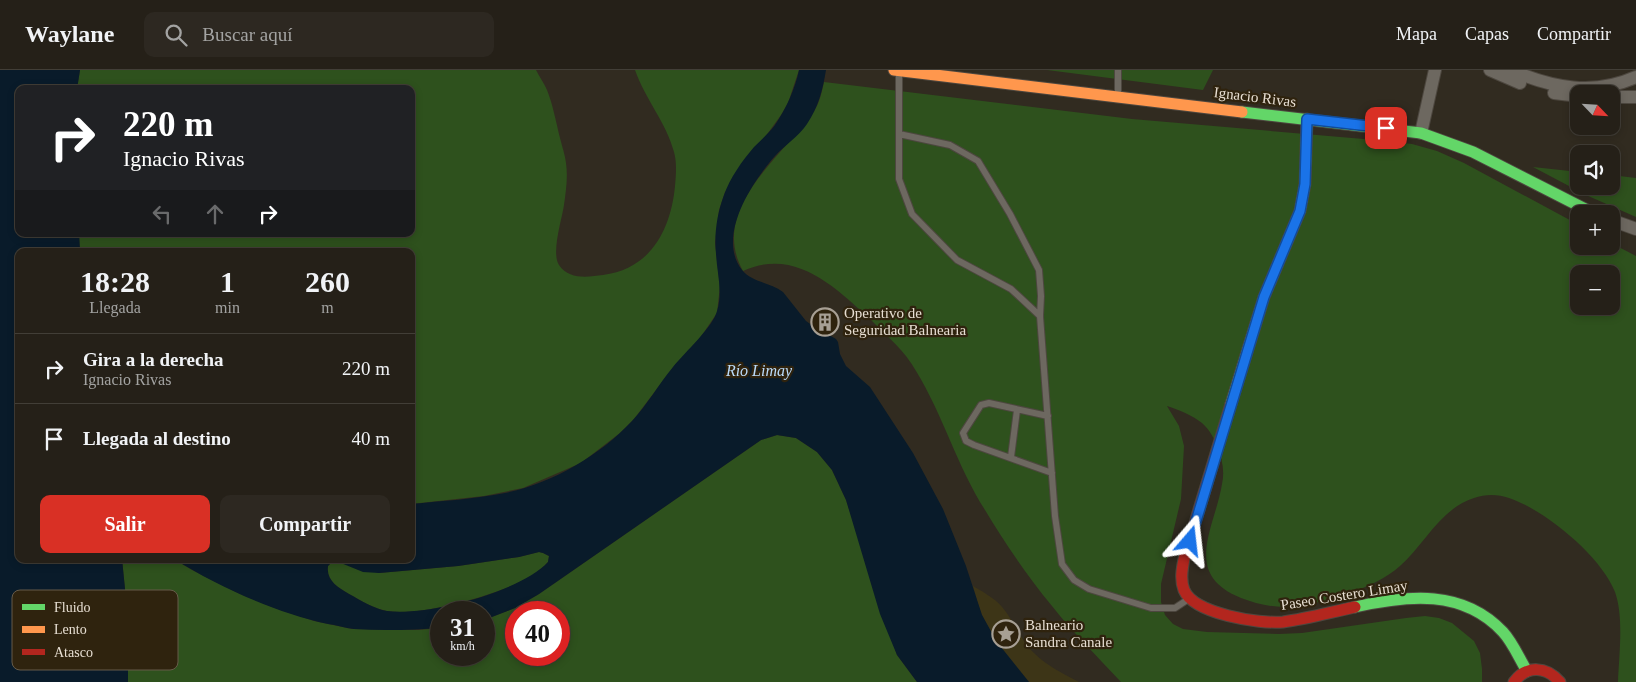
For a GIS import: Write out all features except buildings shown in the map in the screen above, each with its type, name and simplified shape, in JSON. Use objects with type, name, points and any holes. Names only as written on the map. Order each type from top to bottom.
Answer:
[{"type":"street","name":"Ignacio Rivas","points":[[896,70],[942,73],[1118,97],[1421,133],[1473,152],[1577,205]]},
{"type":"street","points":[[1421,133],[1435,70]]},
{"type":"street","points":[[1490,70],[1533,88],[1570,95]]},
{"type":"street","points":[[1511,70],[1537,80],[1570,86]]},
{"type":"street","points":[[1620,88],[1636,76]]},
{"type":"street","points":[[1620,94],[1636,97]]},
{"type":"street","points":[[1188,599],[1181,584],[1184,559],[1264,297],[1302,204],[1305,184],[1307,119]]},
{"type":"street","points":[[1620,223],[1636,229]]},
{"type":"street","name":"Paseo Costero Limay","points":[[1188,599],[1203,607],[1250,620],[1267,622],[1295,620],[1387,601],[1421,598],[1450,600],[1473,607],[1494,622],[1508,638],[1526,671]]},
{"type":"street","points":[[1514,682],[1526,671],[1540,669],[1549,672],[1560,682]]},
{"type":"lane","points":[[896,70],[900,179],[912,214],[957,260],[1011,289],[1040,316]]},
{"type":"lane","points":[[1118,70],[1118,97]]},
{"type":"lane","points":[[899,134],[950,145],[978,161],[1010,214],[1039,270],[1042,296],[1040,316],[1055,516],[1062,564],[1074,580],[1089,589],[1152,608],[1175,608],[1188,599]]},
{"type":"lane","points":[[1048,416],[989,403],[981,405],[963,433],[966,441],[1052,473]]},
{"type":"lane","points":[[1011,457],[1018,410]]},
{"type":"green space","points":[[80,70],[536,70],[549,96],[566,163],[566,189],[558,236],[557,260],[563,270],[573,275],[585,277],[620,271],[634,265],[646,256],[656,244],[663,231],[673,202],[676,173],[674,152],[666,131],[635,70],[799,70],[788,103],[781,115],[725,192],[719,210],[715,243],[720,286],[717,313],[700,338],[675,365],[634,419],[620,433],[581,463],[523,488],[484,496],[415,504],[415,248],[80,248],[79,237],[415,237],[415,85],[78,85]]},
{"type":"green space","points":[[1047,70],[1213,70],[1203,90]]},
{"type":"green space","points":[[824,82],[1132,119],[1412,144],[1437,151],[1464,163],[1570,220],[1570,255],[1620,255],[1620,248],[1636,256],[1636,682],[1618,682],[1620,636],[1618,602],[1608,578],[1585,550],[1555,524],[1523,504],[1505,497],[1487,495],[1462,503],[1442,518],[1400,566],[1376,582],[1345,595],[1297,606],[1279,607],[1246,600],[1223,588],[1212,576],[1207,563],[1206,548],[1223,479],[1220,455],[1213,437],[1202,423],[1185,413],[1167,406],[1179,426],[1184,446],[1181,499],[1161,584],[1161,602],[1165,615],[1173,624],[1183,629],[1207,632],[1279,634],[1302,633],[1425,616],[1439,618],[1452,623],[1474,641],[1480,653],[1482,682],[1121,682],[1060,616],[1008,547],[975,493],[926,388],[907,357],[871,320],[843,295],[813,274],[797,267],[780,264],[762,265],[743,271],[735,248],[735,226],[742,205],[754,184],[801,128],[814,111]]},
{"type":"green space","points":[[1533,167],[1570,171],[1570,187]]},
{"type":"green space","points":[[1620,176],[1636,178],[1636,217],[1620,210],[1620,205],[1609,205],[1586,195],[1620,195]]},
{"type":"green space","points":[[777,435],[796,438],[817,452],[832,470],[846,500],[897,655],[917,682],[128,682],[128,670],[178,670],[178,590],[125,590],[122,563],[181,563],[238,593],[314,621],[352,629],[430,629],[430,666],[495,666],[495,616],[505,612],[505,666],[570,666],[570,601],[527,601],[761,440]]},
{"type":"green space","points":[[539,552],[549,556],[548,562],[537,572],[511,586],[465,601],[430,601],[430,609],[414,611],[397,612],[383,610],[370,605],[337,586],[331,579],[328,571],[328,566],[331,563],[343,563],[379,573],[458,566],[519,557]]},
{"type":"sand","name":"Balneario Sandra Canale","points":[[973,586],[991,597],[1003,608],[1026,644],[1039,658],[1079,682],[1029,682],[987,626],[978,605]]},
{"type":"water","points":[[0,70],[80,70],[78,85],[15,85],[15,237],[79,237],[80,248],[15,248],[15,563],[122,563],[125,590],[12,590],[12,670],[128,670],[128,682],[0,682]]},
{"type":"water","name":"Río Limay","points":[[799,70],[826,70],[820,98],[807,124],[766,167],[756,180],[740,210],[733,242],[735,257],[746,274],[783,292],[806,321],[836,339],[846,366],[870,387],[913,453],[943,509],[966,566],[982,615],[997,642],[1029,682],[917,682],[897,655],[880,614],[846,500],[832,470],[817,452],[796,438],[777,435],[761,440],[539,594],[527,601],[505,601],[505,612],[495,616],[495,601],[468,601],[496,592],[535,573],[548,562],[549,556],[539,552],[519,557],[458,566],[379,573],[363,572],[341,563],[415,563],[415,504],[482,497],[505,493],[540,482],[558,475],[590,457],[632,421],[673,367],[704,332],[717,311],[720,297],[715,247],[718,217],[724,195],[741,164],[754,147],[773,128],[790,99]]},
{"type":"water","name":"Río Limay","points":[[181,563],[331,563],[328,566],[329,575],[337,586],[372,606],[387,611],[430,609],[430,629],[365,630],[347,628],[308,619],[268,606],[229,589]]},
{"type":"traffic: fast","points":[[1242,112],[1421,133],[1473,152],[1577,205]]},
{"type":"traffic: fast","points":[[1231,404],[1264,297],[1300,211],[1305,184],[1307,119]]},
{"type":"traffic: fast","points":[[1355,607],[1415,598],[1453,602],[1470,608],[1487,618],[1507,636],[1527,671]]},
{"type":"traffic: slow","points":[[894,70],[1242,112]]},
{"type":"traffic: jam","points":[[1231,404],[1184,559],[1182,571],[1184,590],[1190,598],[1213,611],[1228,616],[1259,621],[1292,621],[1355,607]]},
{"type":"traffic: jam","points":[[1514,682],[1519,676],[1531,670],[1543,670],[1560,682]]},
{"type":"place","name":"Operativo de Seguridad Balnearia","points":[[825,322]]},
{"type":"place","name":"Balneario Sandra Canale","points":[[1006,634]]},
{"type":"route","points":[[1190,541],[1264,297],[1300,211],[1305,184],[1307,119],[1386,128]]}]
